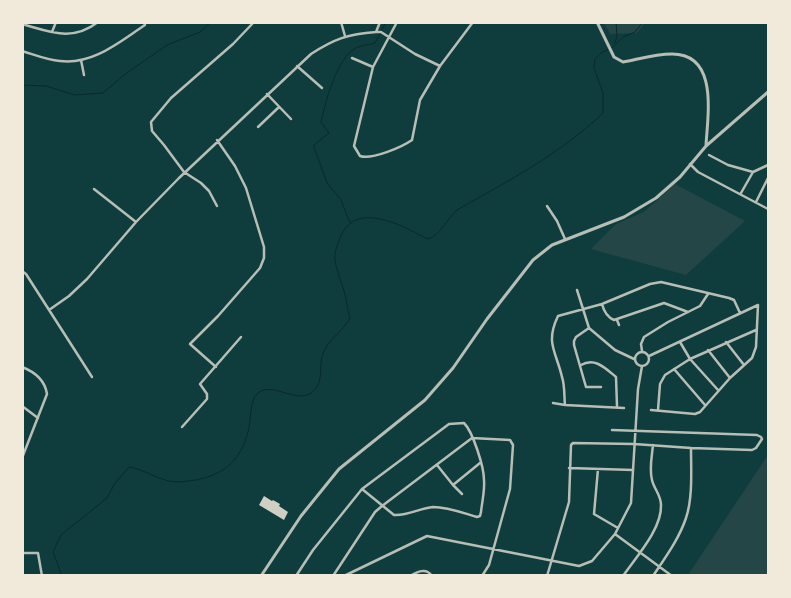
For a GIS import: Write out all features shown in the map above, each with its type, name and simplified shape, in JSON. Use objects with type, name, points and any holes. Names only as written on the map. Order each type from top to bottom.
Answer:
[{"type":"street","points":[[52,32],[56,22]]},
{"type":"street","points":[[22,24],[59,34],[78,33],[88,30],[98,22]]},
{"type":"street","points":[[22,51],[61,61],[81,60],[107,50],[149,22]]},
{"type":"street","points":[[217,206],[202,183],[184,172],[152,131],[151,122],[171,98],[233,44],[254,22]]},
{"type":"street","points":[[341,22],[345,36]]},
{"type":"street","points":[[376,32],[380,22]]},
{"type":"street","points":[[397,22],[372,66],[354,146],[357,153],[362,157],[378,155],[412,140],[420,100],[440,66],[473,22]]},
{"type":"street","points":[[598,22],[614,58],[623,62],[650,55],[675,54],[692,58],[697,62],[702,69],[707,86],[706,146]]},
{"type":"street","points":[[49,310],[69,296],[87,279],[136,222],[217,140],[297,66],[334,39],[376,32],[381,33],[415,54],[440,66]]},
{"type":"street","points":[[352,58],[372,66]]},
{"type":"street","points":[[81,60],[84,75]]},
{"type":"street","points":[[297,66],[322,88]]},
{"type":"street","points":[[261,576],[301,516],[339,469],[425,400],[453,368],[487,319],[533,260],[552,245],[624,217],[669,188],[706,146],[768,92]]},
{"type":"street","points":[[267,94],[291,118]]},
{"type":"street","points":[[258,127],[280,107]]},
{"type":"street","points":[[216,367],[191,347],[190,344],[218,316],[260,268],[264,258],[264,247],[246,188],[235,166],[217,140]]},
{"type":"street","points":[[709,156],[728,165],[752,172]]},
{"type":"street","points":[[690,164],[698,172],[768,209]]},
{"type":"street","points":[[740,193],[752,172],[768,165]]},
{"type":"street","points":[[756,202],[768,178]]},
{"type":"street","points":[[94,189],[136,222]]},
{"type":"street","points":[[547,206],[565,239]]},
{"type":"street","points":[[22,271],[26,274],[92,377]]},
{"type":"street","points":[[565,405],[563,379],[551,339],[553,326],[558,316],[602,304],[650,284],[661,282],[734,300],[740,313]]},
{"type":"street","points":[[577,290],[589,328],[615,350],[634,359],[638,365],[642,366]]},
{"type":"street","points":[[649,356],[642,351],[641,344],[644,337],[700,306],[708,294]]},
{"type":"street","points":[[602,304],[609,318],[617,320],[664,303],[688,312]]},
{"type":"street","points":[[649,356],[758,305],[756,347],[752,358],[718,390],[700,412],[695,414],[651,410]]},
{"type":"street","points":[[617,320],[619,324]]},
{"type":"street","points":[[589,328],[576,337],[574,345],[584,374],[586,387],[601,387]]},
{"type":"street","points":[[658,410],[660,384],[665,375],[690,359],[756,329]]},
{"type":"street","points":[[182,427],[207,399],[207,394],[200,384],[241,337]]},
{"type":"street","points":[[680,342],[690,359],[718,390]]},
{"type":"street","points":[[726,342],[744,364]]},
{"type":"street","points":[[708,350],[730,378]]},
{"type":"street","points":[[634,359],[636,354],[642,351]]},
{"type":"street","points":[[642,366],[648,363],[649,356]]},
{"type":"street","points":[[581,365],[588,361],[593,362],[604,367],[616,377],[617,406]]},
{"type":"street","points":[[344,576],[427,536],[579,566],[592,561],[615,534],[631,503],[638,389],[642,366]]},
{"type":"street","points":[[22,367],[35,372],[46,389],[47,398],[22,458]]},
{"type":"street","points":[[674,369],[705,405]]},
{"type":"street","points":[[553,403],[617,406],[624,408]]},
{"type":"street","points":[[22,406],[38,418]]},
{"type":"street","points":[[296,576],[313,550],[362,489],[449,424],[464,423],[472,438],[484,479],[480,516],[433,507],[400,515],[389,512],[362,489]]},
{"type":"street","points":[[547,576],[550,560],[569,502],[571,445],[576,442],[752,450],[756,448],[762,439],[757,435],[612,430]]},
{"type":"street","points":[[333,576],[375,512],[382,506],[472,438],[510,440],[512,445],[510,490],[489,565],[482,576]]},
{"type":"street","points":[[22,444],[27,447]]},
{"type":"street","points":[[622,576],[654,530],[660,514],[660,497],[654,487],[651,475],[653,445]]},
{"type":"street","points":[[653,576],[679,536],[687,517],[690,494],[691,448]]},
{"type":"street","points":[[452,485],[480,463]]},
{"type":"street","points":[[437,465],[452,485],[462,494]]},
{"type":"street","points":[[569,468],[633,470]]},
{"type":"street","points":[[598,469],[594,514],[618,528]]},
{"type":"street","points":[[615,534],[672,576]]},
{"type":"street","points":[[22,553],[38,553],[42,576]]},
{"type":"street","points":[[355,570],[357,576]]},
{"type":"street","points":[[410,576],[423,570],[432,576]]},
{"type":"shaded area","points":[[604,23],[645,23],[637,33],[610,34]]},
{"type":"shaded area","points":[[675,184],[745,221],[686,275],[591,249],[616,224],[644,212]]},
{"type":"shaded area","points":[[768,455],[768,575],[688,575]]},
{"type":"building","points":[[264,496],[280,504],[279,506],[288,512],[284,520],[259,505]]},
{"type":"waterway","points":[[22,85],[46,86],[75,95],[103,93],[124,75],[167,45],[200,32],[211,22]]},
{"type":"waterway","points":[[352,223],[349,221],[341,200],[327,183],[314,145],[329,133],[321,122],[333,81],[343,61],[356,48],[375,43],[386,22]]},
{"type":"waterway","points":[[615,43],[617,36],[616,22]]},
{"type":"waterway","points":[[62,576],[53,552],[61,535],[107,498],[115,483],[129,467],[173,482],[196,480],[215,474],[230,465],[241,451],[248,432],[256,395],[268,389],[305,396],[316,389],[320,379],[324,351],[350,318],[335,258],[340,238],[347,226],[356,220],[380,219],[406,228],[427,239],[431,238],[457,210],[551,154],[603,113],[603,93],[594,68],[595,59],[602,52],[612,48],[623,37],[635,32],[643,22]]}]
